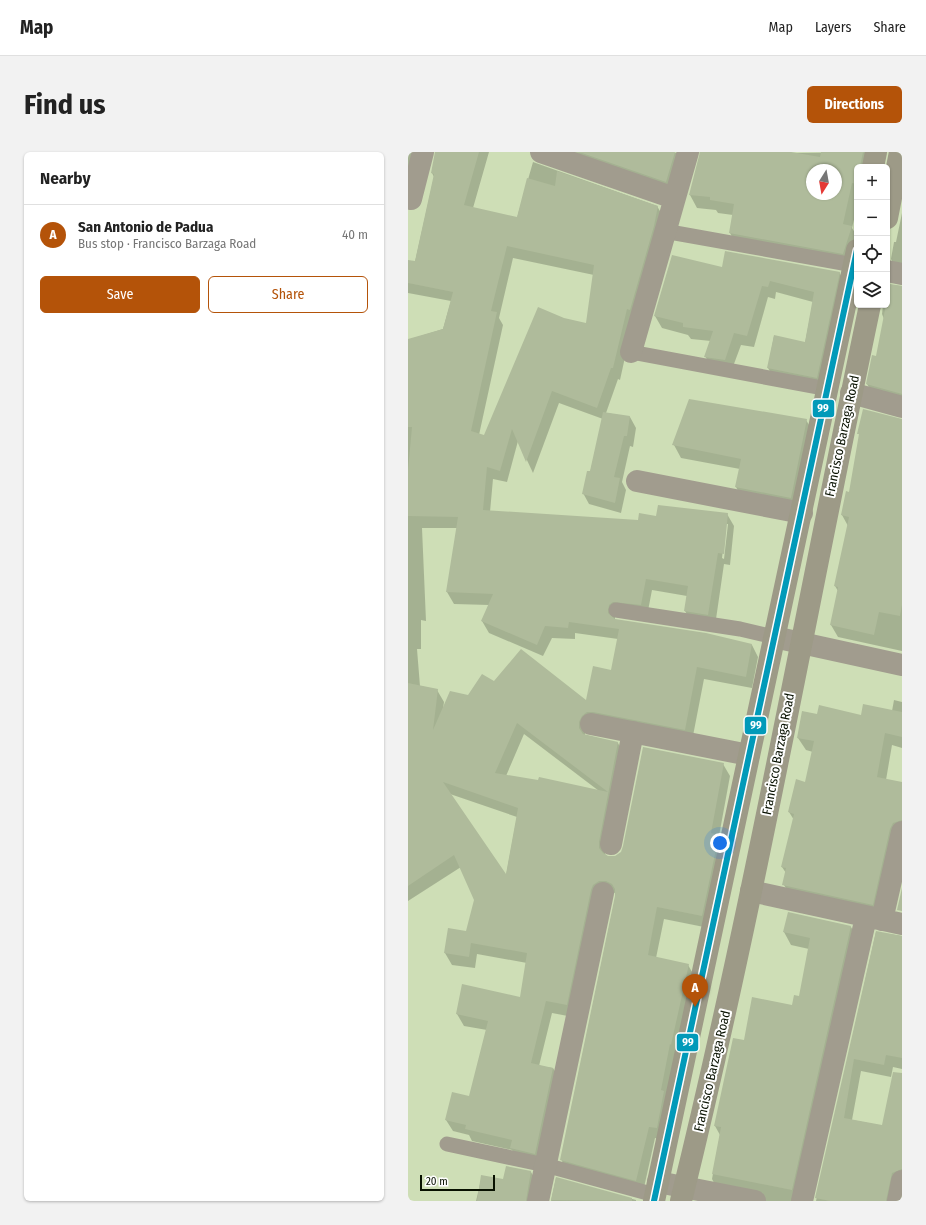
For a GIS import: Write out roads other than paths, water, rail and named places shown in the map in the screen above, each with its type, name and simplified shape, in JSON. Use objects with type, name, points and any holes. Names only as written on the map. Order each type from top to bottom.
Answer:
[{"type":"street","points":[[411,199],[423,152]]},
{"type":"street","points":[[541,152],[674,198]]},
{"type":"street","points":[[631,352],[664,231],[688,152]]},
{"type":"street","points":[[874,164],[876,152]]},
{"type":"street","points":[[890,203],[900,152]]},
{"type":"street","name":"Francisco Barzaga Road","points":[[656,1193],[854,266]]},
{"type":"street","points":[[890,272],[902,274]]},
{"type":"street","name":"Francisco Barzaga Road","points":[[683,1194],[726,1013],[800,643],[869,308]]},
{"type":"street","points":[[851,393],[902,407]]},
{"type":"street","points":[[637,481],[802,513]]},
{"type":"street","points":[[774,637],[902,665]]},
{"type":"street","points":[[591,724],[749,755]]},
{"type":"street","points":[[611,844],[633,732]]},
{"type":"street","points":[[802,1201],[883,920],[902,832]]},
{"type":"street","points":[[751,891],[883,920]]},
{"type":"street","points":[[538,1201],[602,893]]},
{"type":"street","points":[[898,1201],[902,1181]]},
{"type":"street","points":[[656,1193],[755,1201]]},
{"type":"lane","points":[[664,231],[854,257]]},
{"type":"lane","points":[[631,352],[828,389]]},
{"type":"lane","points":[[616,610],[740,629],[774,637]]},
{"type":"lane","points":[[447,1144],[545,1165],[656,1193]]},
{"type":"place","name":"San Antonio de Padua","points":[[695,1007]]}]
